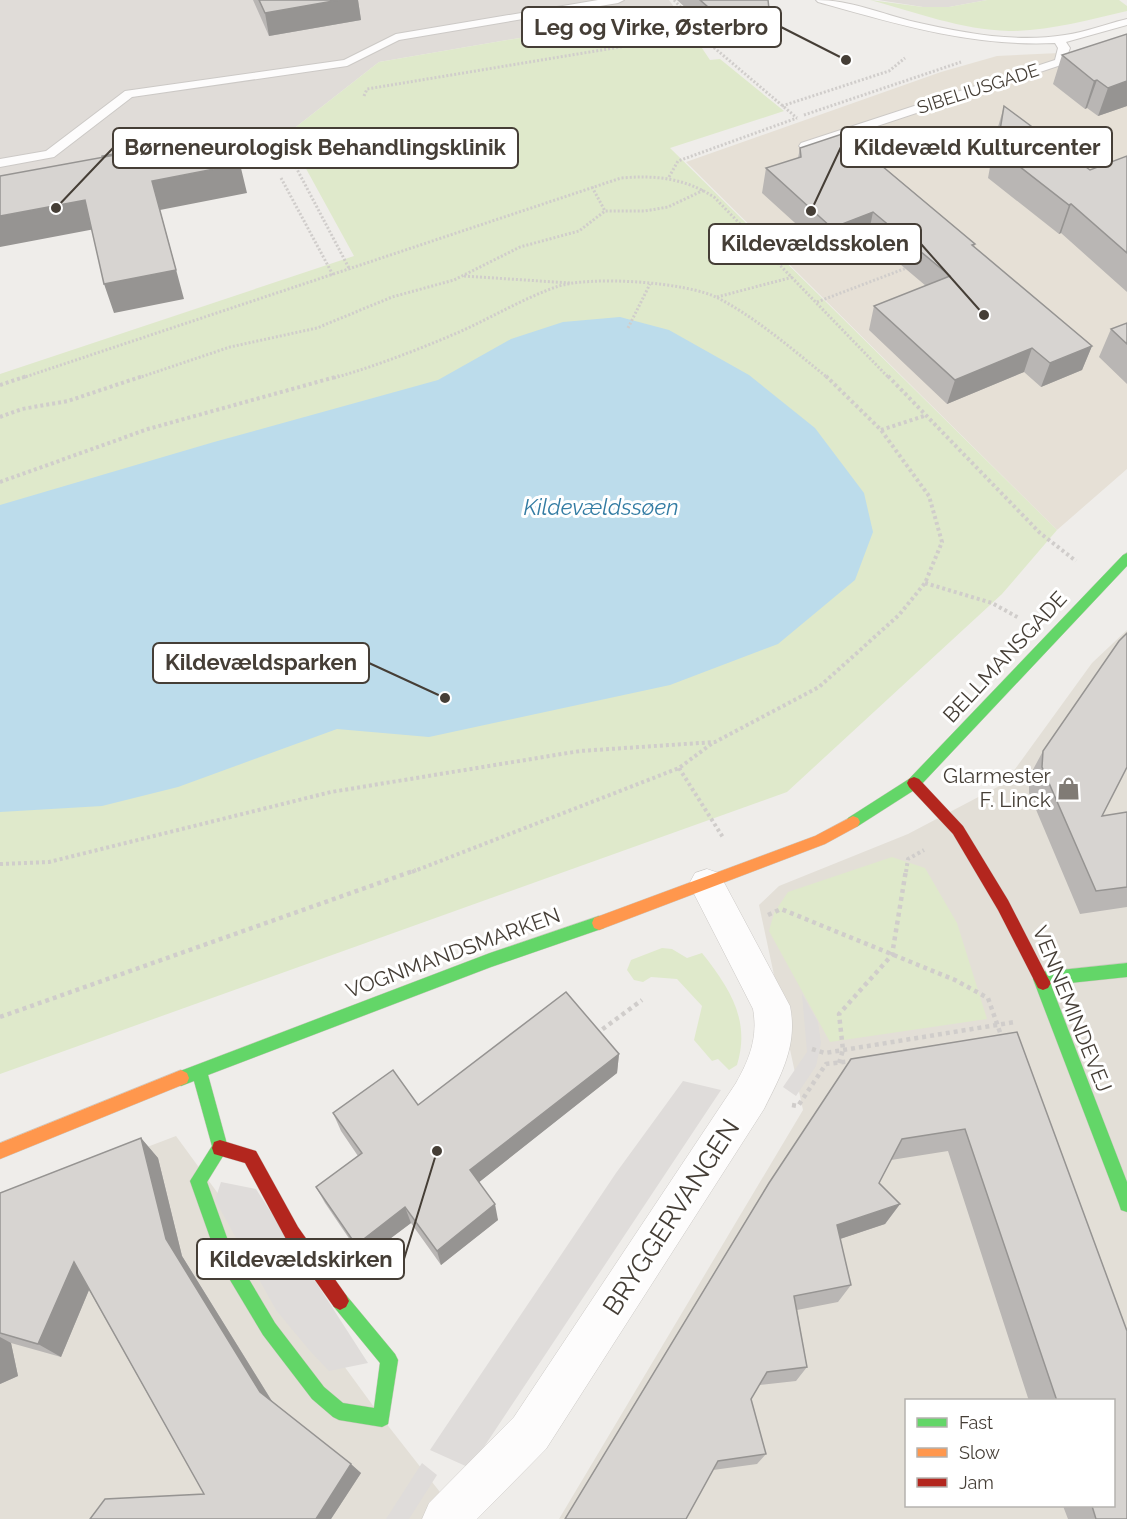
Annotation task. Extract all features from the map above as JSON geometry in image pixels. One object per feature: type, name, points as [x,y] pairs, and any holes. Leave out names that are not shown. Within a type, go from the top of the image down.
[{"type":"street","name":"BELLMANSGADE","points":[[914,783],[1127,558]]},
{"type":"street","name":"VENNEMINDEVEJ","points":[[914,783],[958,830],[1003,905],[1041,979],[1127,1204]]},
{"type":"street","name":"VOGNMANDSMARKEN","points":[[0,1152],[200,1071],[489,960],[618,917],[820,840],[868,814],[914,783]]},
{"type":"street","name":"BRYGGERVANGEN","points":[[445,1519],[530,1433],[750,1096],[773,1052],[775,1021],[771,1006],[707,884]]},
{"type":"street","points":[[1041,979],[1127,970]]},
{"type":"street","points":[[200,1071],[220,1148],[198,1181],[224,1254],[269,1329],[318,1393],[339,1411],[382,1418],[389,1360],[331,1290],[292,1233],[250,1157],[220,1148]]},
{"type":"lane","points":[[0,164],[51,154],[129,94],[347,63],[396,37],[565,4],[618,0]]},
{"type":"lane","name":"SIBELIUSGADE","points":[[822,0],[973,38],[1001,41],[1058,40],[1127,22]]},
{"type":"lane","name":"SIBELIUSGADE","points":[[805,146],[1060,62],[1064,48],[1058,40]]},
{"type":"path","points":[[674,0],[708,36],[704,39]]},
{"type":"path","points":[[364,96],[366,89],[698,34],[797,117]]},
{"type":"path","points":[[782,106],[889,71],[906,58]]},
{"type":"path","points":[[279,135],[350,270]]},
{"type":"path","points":[[0,385],[621,178],[648,175],[684,181],[696,184],[714,197],[1040,533],[1103,581]]},
{"type":"path","points":[[281,178],[333,275]]},
{"type":"path","points":[[592,187],[605,211]]},
{"type":"path","points":[[0,417],[22,409],[68,401],[230,347],[317,328],[392,297],[462,276],[520,248],[579,231],[605,211],[645,211],[668,207],[704,190]]},
{"type":"path","points":[[817,302],[916,264]]},
{"type":"path","points":[[462,276],[534,279],[577,284]]},
{"type":"path","points":[[716,297],[793,277]]},
{"type":"path","points":[[0,482],[148,429],[372,367],[457,333],[558,286],[595,281],[650,284],[675,287],[716,297],[776,336],[830,378],[881,430],[929,496],[942,542],[925,583],[899,615],[819,687],[715,742],[679,768],[454,857],[0,1017]]},
{"type":"path","points":[[628,328],[650,284]]},
{"type":"path","points":[[881,430],[924,416]]},
{"type":"path","points":[[925,583],[992,603],[1052,636]]},
{"type":"path","points":[[0,864],[49,862],[331,792],[580,751],[715,742]]},
{"type":"path","points":[[679,768],[742,870]]},
{"type":"path","points":[[839,1063],[843,1050],[839,1014],[892,955],[909,859],[958,830]]},
{"type":"path","points":[[731,929],[781,909],[955,981],[988,998],[1002,1038]]},
{"type":"path","points":[[588,1039],[642,1000]]},
{"type":"path","points":[[775,1038],[825,1053],[1054,1016]]},
{"type":"path","points":[[992,1040],[1059,1030]]},
{"type":"path","points":[[750,1096],[798,1106],[826,1064],[859,1060]]},
{"type":"shaded area","points":[[0,0],[669,0],[677,11],[379,62],[287,134],[0,184]]},
{"type":"shaded area","points":[[878,0],[987,0],[949,7],[923,7]]},
{"type":"shaded area","points":[[1127,41],[1127,469],[1057,530],[686,162],[941,72],[997,56],[1081,52]]},
{"type":"shaded area","points":[[1127,630],[1127,1519],[559,1519],[803,1110],[759,905],[779,886],[908,834],[1005,783],[1092,663]]},
{"type":"shaded area","points":[[802,994],[818,1022],[821,1043],[816,1066],[796,1096],[783,1087],[807,1052]]},
{"type":"shaded area","points":[[683,1081],[721,1090],[470,1468],[430,1450],[616,1173]]},
{"type":"shaded area","points":[[176,1136],[382,1418],[461,1519],[0,1519],[0,1203]]},
{"type":"shaded area","points":[[221,1182],[256,1189],[368,1363],[329,1371],[276,1310],[215,1200]]},
{"type":"shaded area","points":[[422,1463],[437,1475],[409,1519],[386,1519]]},
{"type":"green space","points":[[870,0],[923,7],[949,7],[987,0],[1119,0],[1127,6],[1127,11],[1054,27],[1009,31],[956,24]]},
{"type":"green space","points":[[677,11],[710,60],[720,59],[784,111],[670,148],[1057,530],[1002,594],[787,792],[0,1074],[0,374],[354,256],[287,134],[379,62]]},
{"type":"green space","points":[[892,857],[925,868],[957,923],[987,1019],[830,1042],[769,931],[774,913],[788,892]]},
{"type":"green space","points":[[662,948],[672,949],[687,958],[702,953],[729,992],[739,1019],[741,1049],[737,1065],[729,1070],[718,1059],[712,1061],[694,1040],[702,1006],[677,979],[651,977],[643,982],[634,980],[627,970],[631,960]]},
{"type":"water","name":"Kildevældssøen","points":[[620,317],[669,330],[749,375],[815,428],[864,493],[873,532],[855,580],[778,644],[670,685],[429,737],[337,729],[178,787],[102,806],[0,812],[0,505],[214,442],[438,380],[511,339],[563,322]]},
{"type":"building","points":[[259,0],[339,0],[265,13]]},
{"type":"building","points":[[700,0],[768,0],[769,9],[724,21]]},
{"type":"building","points":[[1127,34],[1127,81],[1108,88],[1097,80],[1094,81],[1062,55]]},
{"type":"building","points":[[1004,106],[1090,170],[1127,156],[1127,253],[1071,204],[1069,205],[997,149]]},
{"type":"building","points":[[230,134],[240,164],[152,181],[176,270],[104,284],[85,200],[0,216],[0,176]]},
{"type":"building","points":[[842,134],[878,160],[876,161],[975,244],[972,245],[1092,346],[1050,363],[1032,348],[955,380],[874,306],[950,276],[873,212],[832,228],[766,168],[801,157],[800,148]]},
{"type":"building","points":[[182,142],[102,157],[102,156]]},
{"type":"building","points":[[1127,323],[1127,344],[1111,329]]},
{"type":"building","points":[[1127,633],[1127,767],[1102,816],[1127,812],[1127,887],[1096,891],[1042,767],[1043,751],[1119,641]]},
{"type":"building","points":[[566,992],[619,1054],[470,1170],[495,1204],[437,1251],[405,1207],[356,1245],[316,1187],[362,1153],[333,1113],[393,1070],[418,1105]]},
{"type":"building","points":[[1017,1032],[1127,1331],[1127,1519],[1096,1519],[1092,1507],[1115,1507],[1115,1399],[1056,1399],[965,1129],[902,1139],[879,1183],[900,1204],[837,1225],[851,1285],[794,1296],[807,1367],[767,1372],[751,1399],[766,1454],[718,1461],[686,1519],[565,1519],[769,1183],[851,1059]]},
{"type":"building","points":[[141,1138],[166,1239],[260,1392],[351,1464],[316,1519],[90,1519],[105,1499],[204,1494],[74,1262],[38,1344],[0,1333],[0,1193]]},
{"type":"traffic: fast","points":[[853,822],[914,783],[1127,558]]},
{"type":"traffic: fast","points":[[181,1078],[490,960],[599,923]]},
{"type":"traffic: fast","points":[[1041,979],[1127,970]]},
{"type":"traffic: fast","points":[[1043,983],[1127,1204]]},
{"type":"traffic: fast","points":[[199,1071],[220,1148],[198,1181],[224,1254],[269,1329],[318,1393],[339,1411],[382,1418],[389,1360],[340,1301]]},
{"type":"traffic: slow","points":[[599,923],[820,840],[853,822]]},
{"type":"traffic: slow","points":[[0,1151],[181,1078]]},
{"type":"traffic: jam","points":[[914,783],[958,830],[1003,905],[1043,983]]},
{"type":"traffic: jam","points":[[220,1148],[250,1157],[292,1233],[340,1301]]},
{"type":"place","name":"Leg og Virke, Østerbro","points":[[846,60]]},
{"type":"place","name":"Børneneurologisk Behandlingsklinik","points":[[56,208]]},
{"type":"place","name":"Kildevæld Kulturcenter","points":[[811,211]]},
{"type":"place","name":"Kildevældsskolen","points":[[984,315]]},
{"type":"place","name":"Kildevældsparken","points":[[445,698]]},
{"type":"place","name":"Glarmester F. Linck","points":[[1069,788]]},
{"type":"place","name":"Kildevældskirken","points":[[437,1151]]}]
